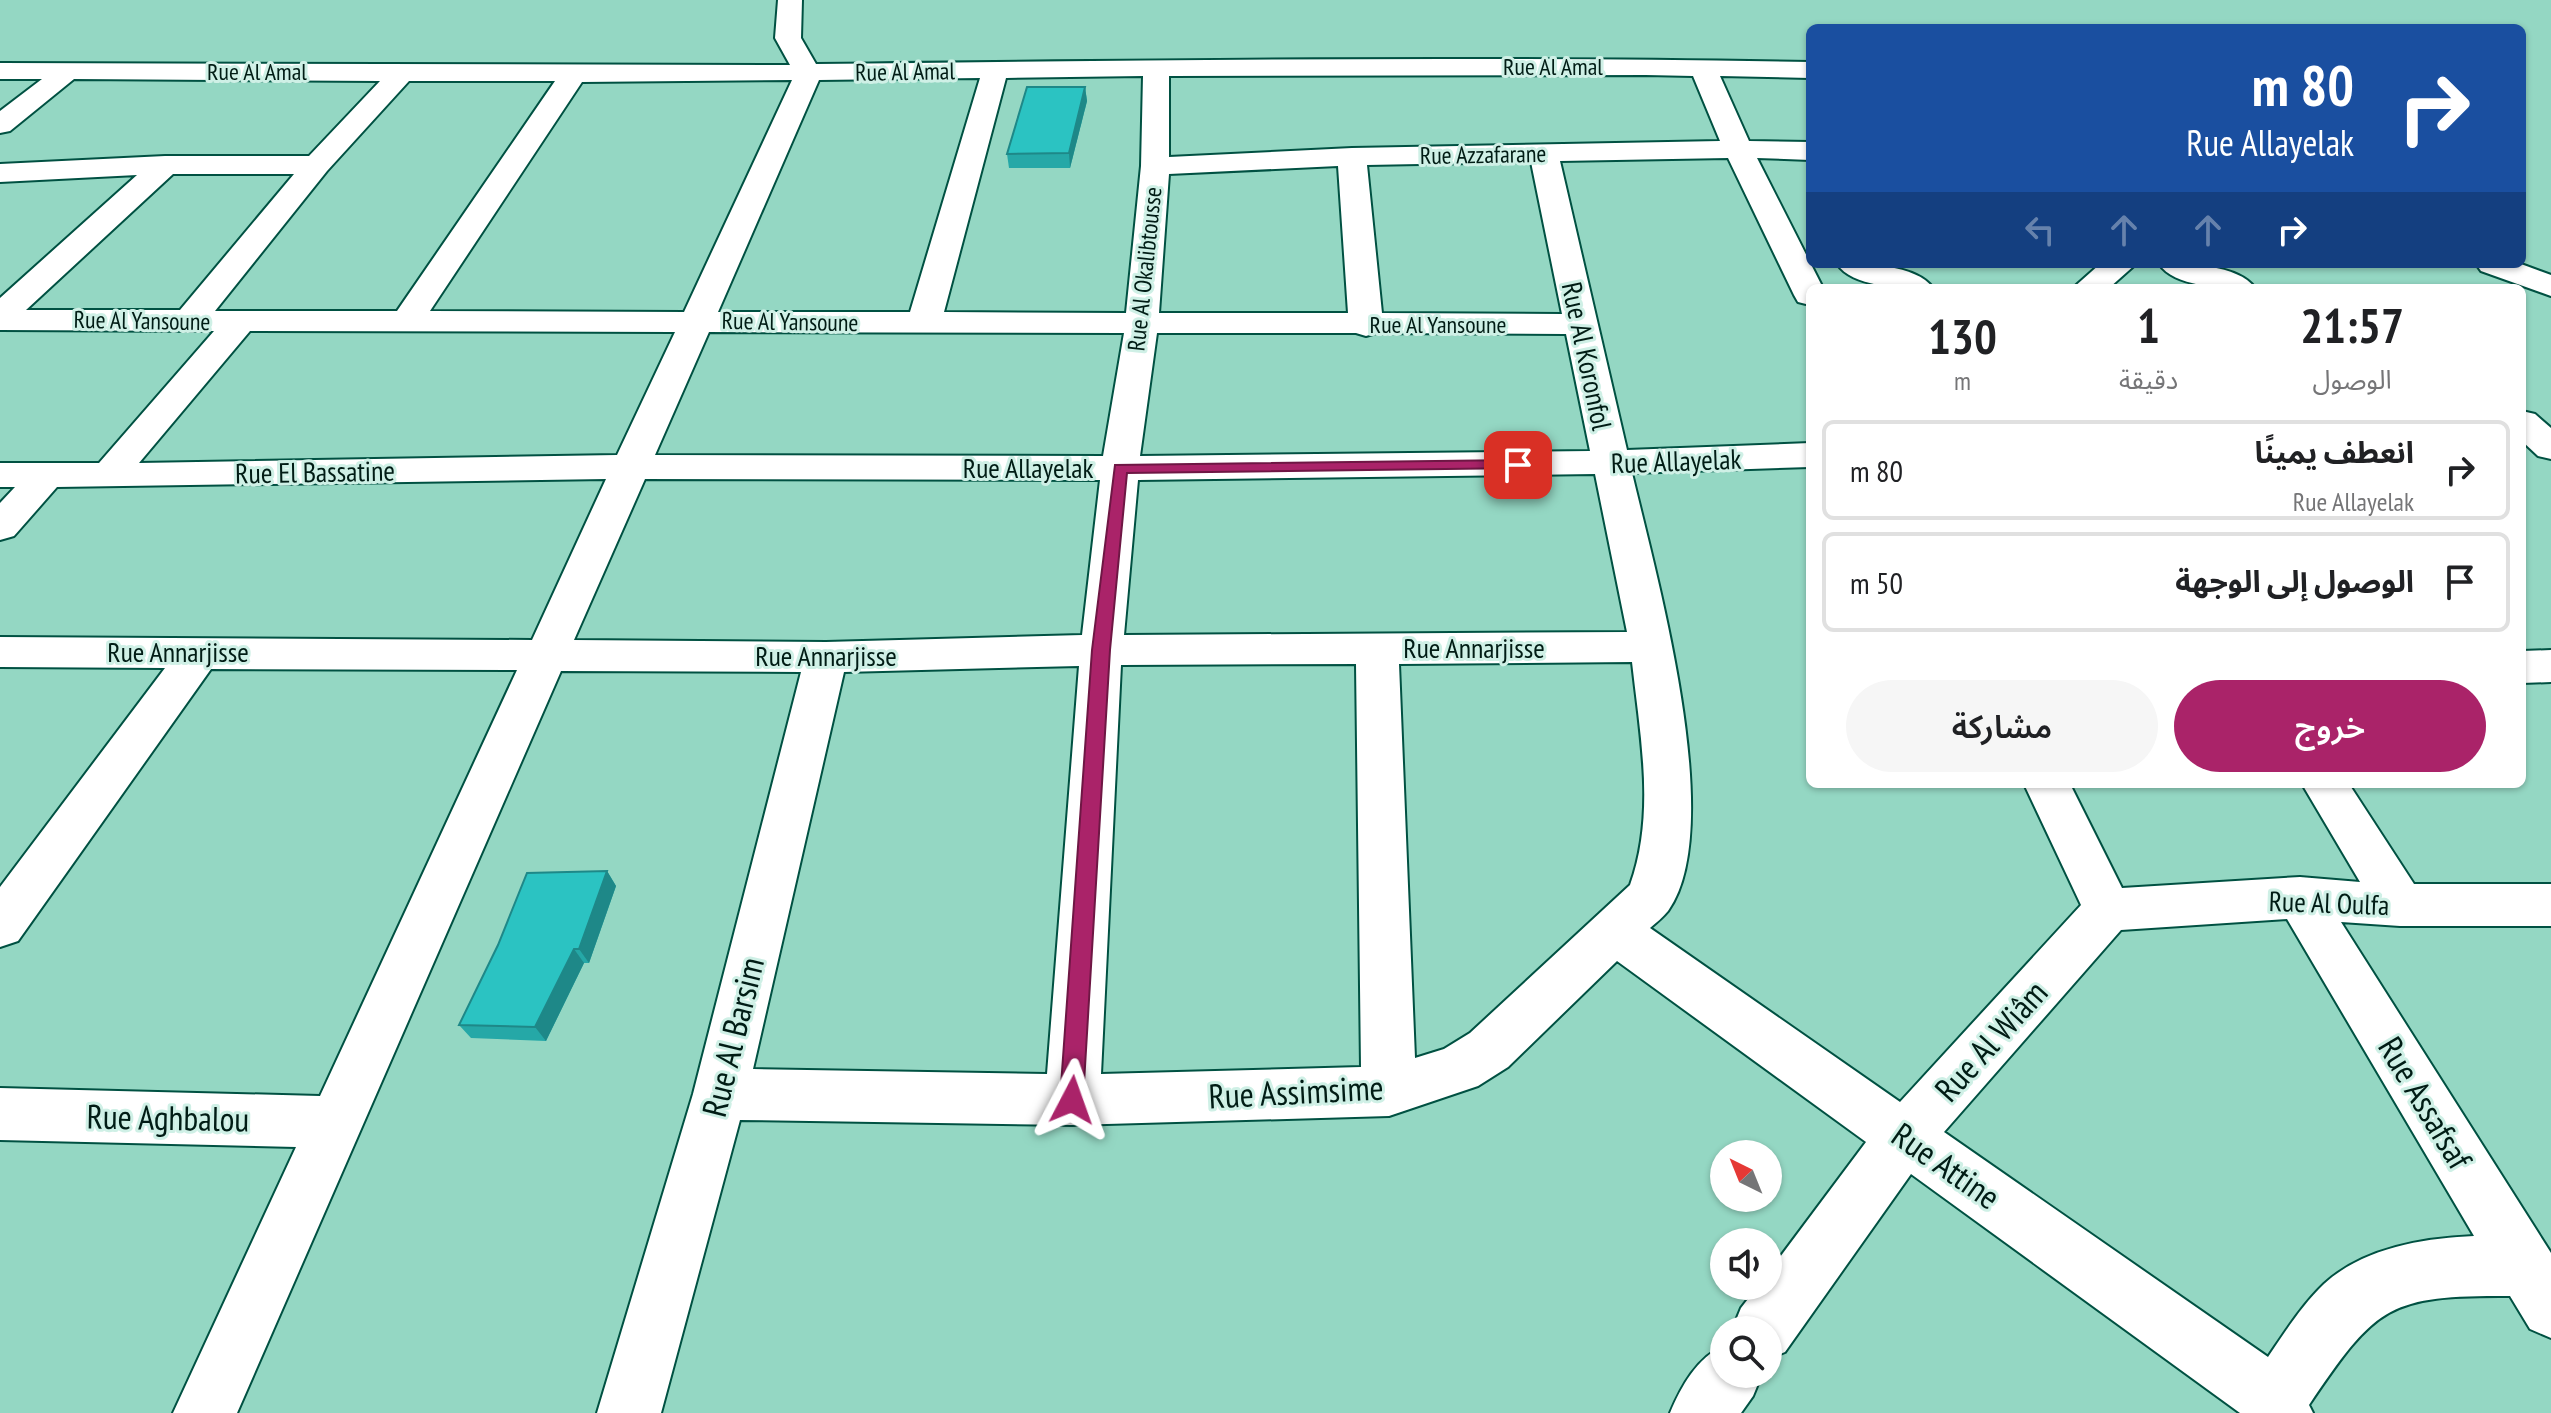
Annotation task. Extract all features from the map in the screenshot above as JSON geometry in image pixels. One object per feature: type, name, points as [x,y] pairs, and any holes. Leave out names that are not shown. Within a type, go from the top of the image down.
[{"type":"street","points":[[205,1413],[808,74],[788,38],[790,0]]},
{"type":"street","name":"Rue Al Amal","points":[[0,71],[808,74],[1156,68],[1806,70]]},
{"type":"street","name":"Rue Al Okalibtousse","points":[[1072,1100],[1101,650],[1120,468],[1142,324],[1155,166],[1156,68]]},
{"type":"street","points":[[1703,68],[1738,149],[1796,243],[1807,284]]},
{"type":"street","points":[[0,125],[71,69]]},
{"type":"street","points":[[924,323],[995,71]]},
{"type":"street","points":[[190,320],[317,165],[403,72]]},
{"type":"street","points":[[406,322],[575,72]]},
{"type":"street","name":"Rue Azzafarane","points":[[1155,166],[1352,157],[1738,149],[1806,151]]},
{"type":"street","name":"Rue Al Koronfol","points":[[1544,154],[1651,647],[1662,747]]},
{"type":"street","points":[[1352,157],[1366,326]]},
{"type":"street","points":[[0,173],[165,165],[317,165]]},
{"type":"street","points":[[0,318],[165,165]]},
{"type":"street","points":[[1864,268],[1906,284]]},
{"type":"street","points":[[2094,284],[2115,268]]},
{"type":"street","points":[[2186,268],[2228,284]]},
{"type":"street","points":[[2503,268],[2551,286]]},
{"type":"street","name":"Rue Al Yansoune","points":[[0,318],[239,323],[1581,324]]},
{"type":"street","points":[[108,476],[239,323]]},
{"type":"street","points":[[2526,426],[2551,448]]},
{"type":"street","name":"Rue Allayelak","points":[[631,467],[1120,468],[1610,464],[1806,455]]},
{"type":"street","name":"Rue El Bassatine","points":[[0,475],[631,467]]},
{"type":"street","points":[[2526,470],[2551,469]]},
{"type":"street","points":[[0,527],[46,476]]},
{"type":"street","name":"Rue Annarjisse","points":[[0,652],[826,657],[1101,650],[1651,647]]},
{"type":"street","points":[[1377,648],[1389,1091]]},
{"type":"street","points":[[0,926],[200,652]]},
{"type":"street","name":"Rue Al Barsim","points":[[629,1413],[720,1094],[826,657]]},
{"type":"street","points":[[2526,667],[2551,666]]},
{"type":"street","name":"Rue Assimsime","points":[[720,1094],[1072,1100],[1389,1091],[1459,1069],[1489,1050],[1650,897],[1662,863],[1668,816],[1668,778],[1662,747]]},
{"type":"street","points":[[2049,788],[2108,910]]},
{"type":"street","points":[[2327,788],[2400,905]]},
{"type":"street","name":"Rue Al Oulfa","points":[[2108,910],[2300,898],[2400,905],[2551,905]]},
{"type":"street","name":"Rue Assafsaf","points":[[2300,898],[2537,1287]]},
{"type":"street","name":"Rue Al Wiâm","points":[[1773,1316],[1904,1137],[2108,910]]},
{"type":"street","name":"Rue Attine","points":[[1616,932],[2278,1406],[2354,1297],[2389,1279],[2455,1266],[2537,1287]]},
{"type":"street","name":"Rue Aghbalou","points":[[0,1114],[337,1122]]},
{"type":"street","points":[[1702,1413],[1721,1388]]},
{"type":"building","points":[[1027,87],[1085,87],[1069,153],[1007,154]]},
{"type":"building","points":[[607,871],[579,949],[574,949],[535,1027],[459,1025],[498,945],[527,873]]},
{"type":"route","points":[[1072,1100],[1101,650],[1120,468],[1518,465]]}]
